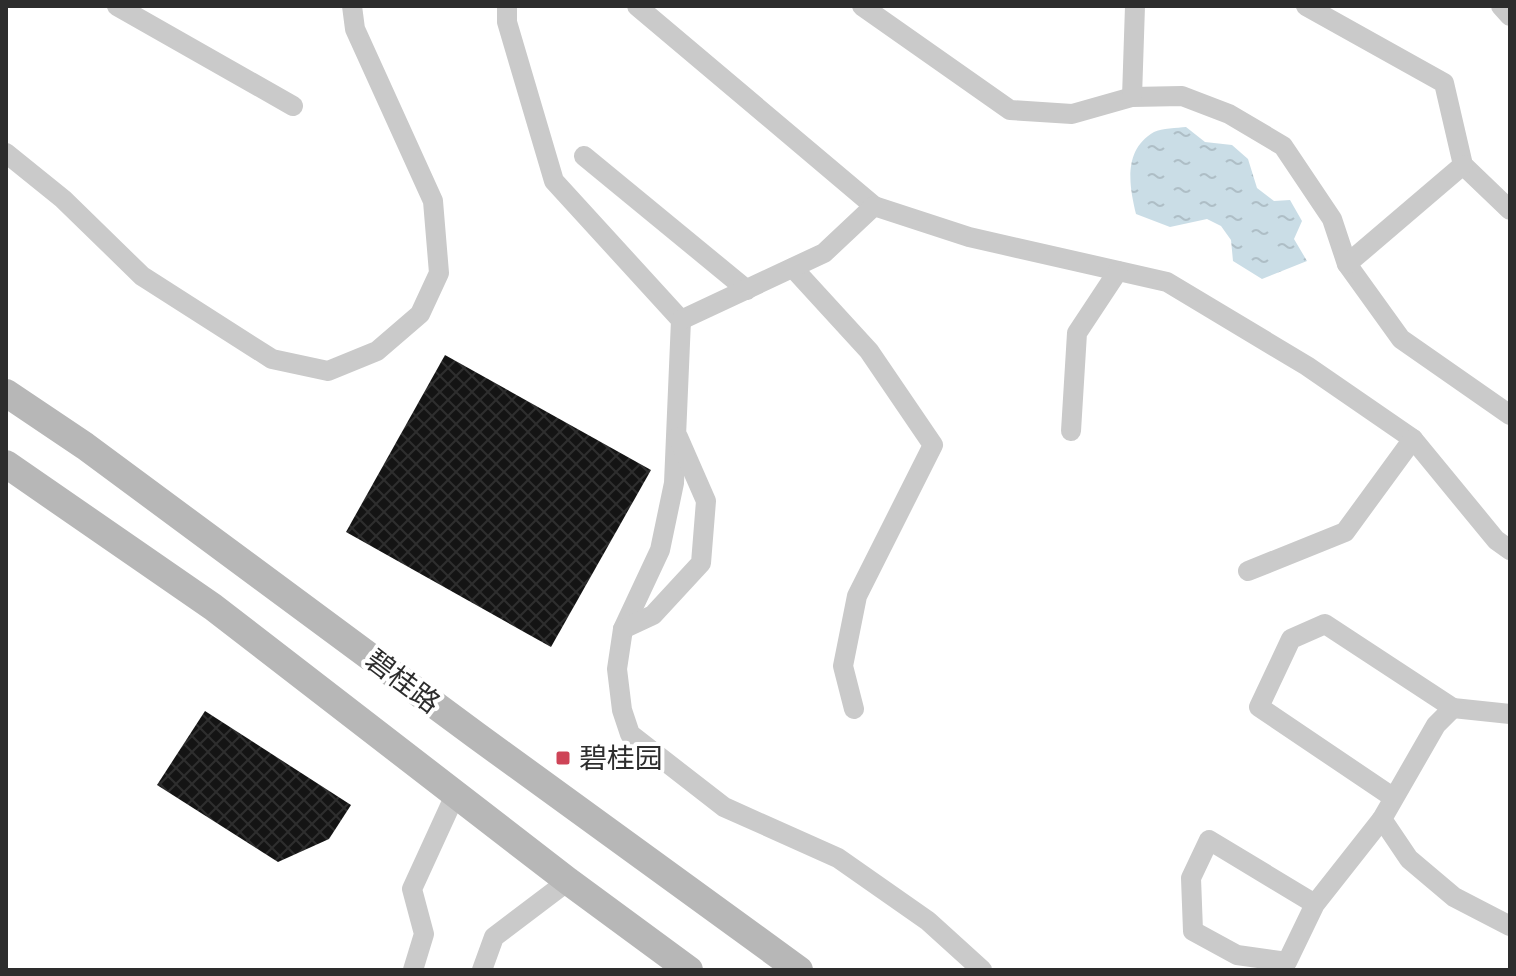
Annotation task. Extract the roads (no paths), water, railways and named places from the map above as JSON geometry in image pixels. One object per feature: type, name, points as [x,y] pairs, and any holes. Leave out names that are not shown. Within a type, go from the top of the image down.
[{"type":"street","points":[[117,6],[293,106]]},
{"type":"street","points":[[6,153],[63,199],[142,276],[272,359],[328,371],[377,351],[420,314],[439,273],[433,201],[355,29],[352,6]]},
{"type":"street","points":[[507,6],[507,22],[554,181],[681,320],[674,483],[660,550],[623,629],[617,669],[622,710],[630,734],[724,807],[838,858],[928,921],[982,970]]},
{"type":"street","points":[[637,6],[874,206],[969,237],[1167,282],[1307,366],[1413,439],[1496,540],[1510,550]]},
{"type":"street","points":[[862,6],[1010,110],[1072,114],[1132,97],[1182,96],[1229,114],[1283,146],[1332,219],[1347,264],[1401,339],[1510,415]]},
{"type":"street","points":[[1132,97],[1135,6]]},
{"type":"street","points":[[1306,6],[1444,83],[1463,165],[1510,210]]},
{"type":"street","points":[[1501,6],[1510,16]]},
{"type":"street","points":[[584,156],[747,290]]},
{"type":"street","points":[[1347,264],[1463,165]]},
{"type":"street","points":[[681,320],[824,253],[874,206]]},
{"type":"street","points":[[793,268],[869,351],[933,445],[857,596],[843,666],[854,709]]},
{"type":"street","points":[[1071,431],[1077,333],[1118,271]]},
{"type":"street","name":"碧桂路","points":[[6,393],[85,446],[799,970]]},
{"type":"street","points":[[623,629],[653,615],[701,563],[706,501],[677,433]]},
{"type":"street","points":[[1248,571],[1345,532],[1413,439]]},
{"type":"street","name":"碧桂路","points":[[6,464],[213,607],[568,881],[689,970]]},
{"type":"street","points":[[1394,798],[1259,707],[1291,639],[1325,624],[1453,708],[1510,714]]},
{"type":"street","points":[[1315,904],[1209,840],[1191,878],[1193,931],[1237,955],[1287,962],[1315,904],[1382,819],[1436,725],[1453,708]]},
{"type":"street","points":[[413,970],[424,934],[412,889],[456,793]]},
{"type":"street","points":[[1382,819],[1409,859],[1454,897],[1510,926]]},
{"type":"street","points":[[482,970],[494,937],[568,881]]},
{"type":"water","points":[[1186,127],[1205,142],[1232,145],[1248,159],[1257,188],[1274,201],[1290,200],[1302,221],[1294,239],[1307,261],[1262,279],[1233,261],[1231,240],[1221,226],[1207,219],[1170,227],[1136,214],[1130,180],[1137,148],[1154,132]]},
{"type":"place","name":"碧桂园","points":[[563,758]]}]
